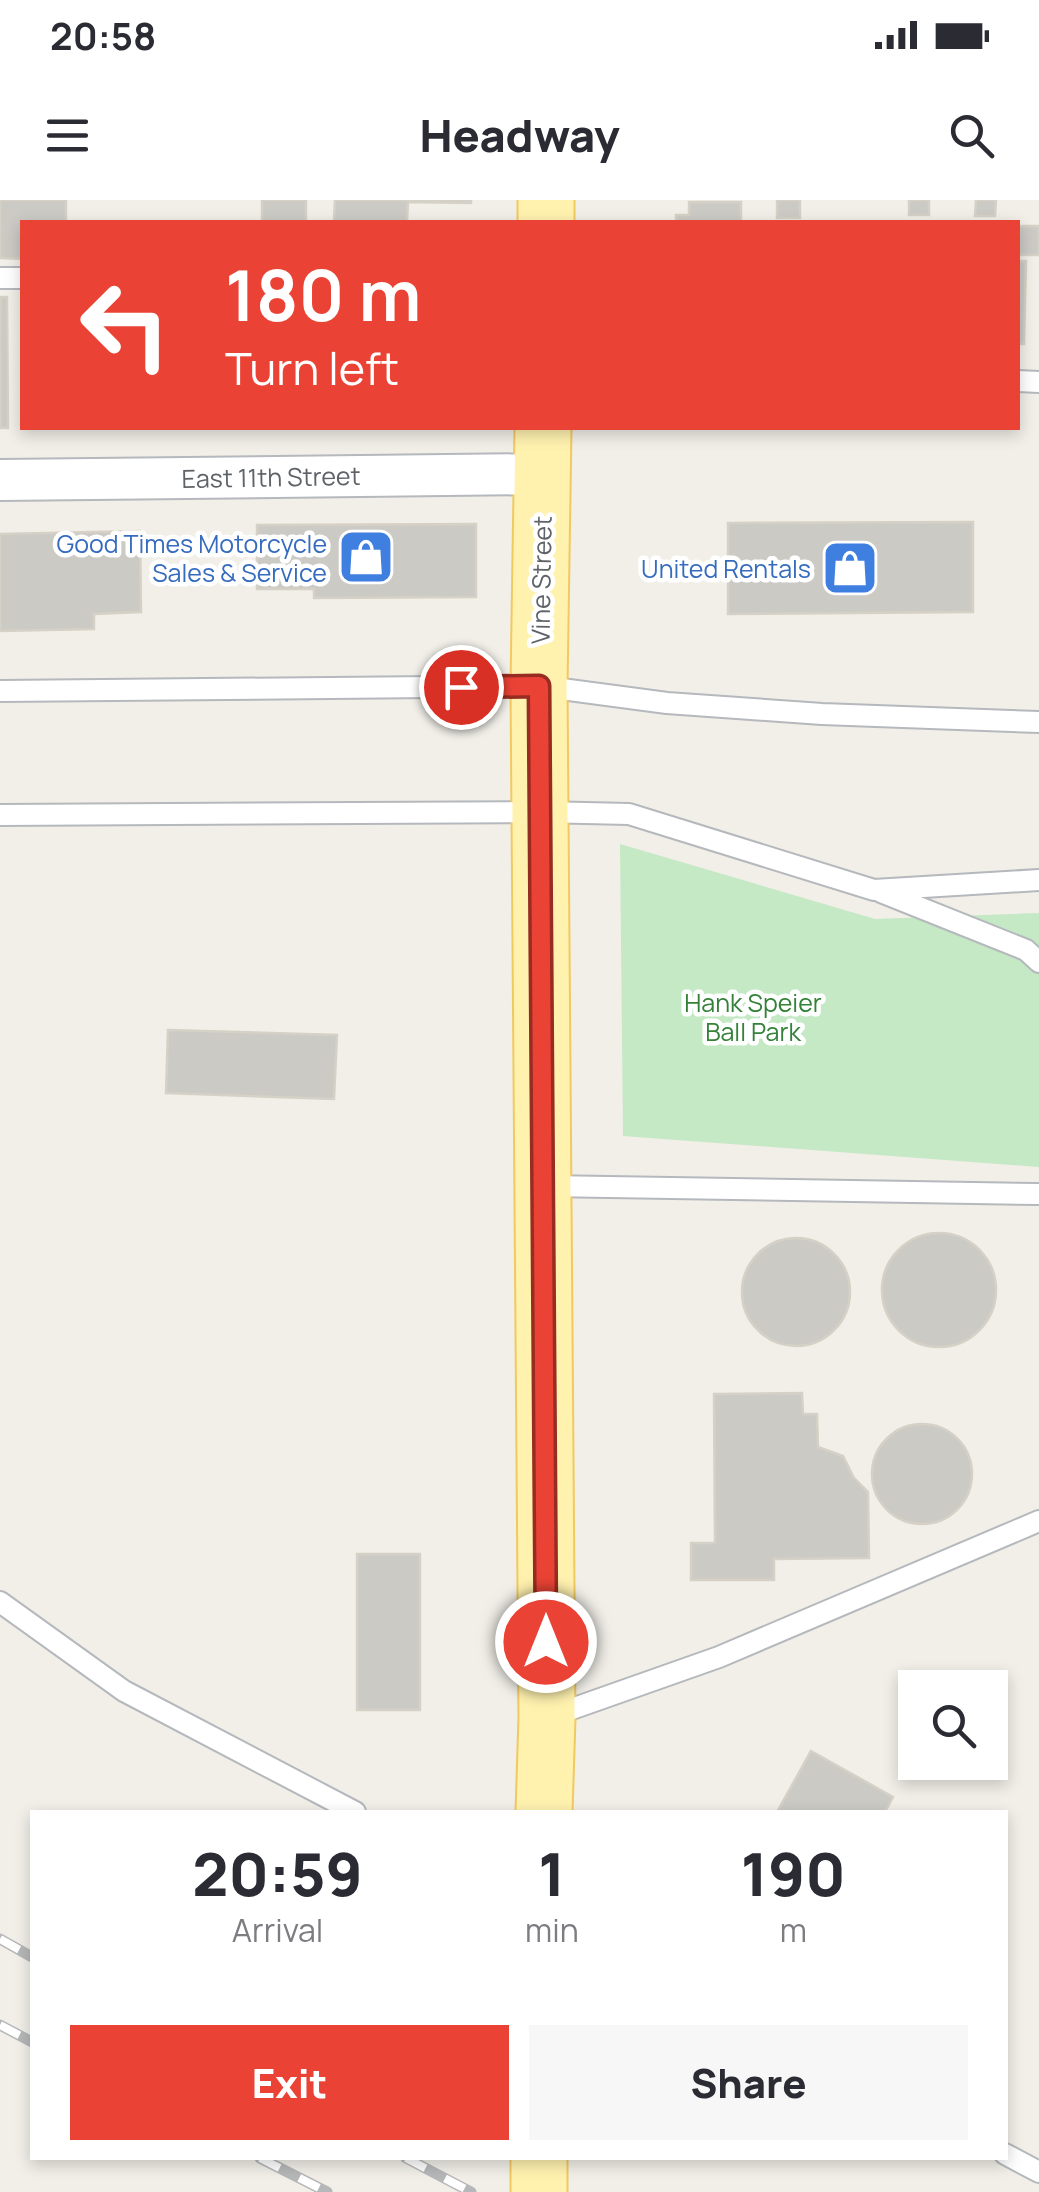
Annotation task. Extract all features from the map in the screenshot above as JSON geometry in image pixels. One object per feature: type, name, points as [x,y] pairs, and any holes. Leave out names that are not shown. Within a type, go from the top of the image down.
[{"type":"main road","name":"Vine Street","points":[[543,451],[539,686],[547,1718],[544,1810]]},
{"type":"main road","points":[[538,2192],[539,2160]]},
{"type":"street","name":"East 11th Street","points":[[0,480],[543,451]]},
{"type":"lane","points":[[0,691],[539,686],[725,708],[1039,722]]},
{"type":"lane","points":[[0,815],[629,814],[874,890],[1026,950],[1039,962]]},
{"type":"lane","points":[[874,890],[1039,880]]},
{"type":"lane","points":[[544,1186],[1039,1194]]},
{"type":"lane","points":[[547,1718],[719,1657],[1039,1522]]},
{"type":"lane","points":[[0,1602],[124,1691],[352,1810]]},
{"type":"lane","points":[[1008,2156],[1039,2172]]},
{"type":"green space","name":"Hank Speier Ball Park","points":[[620,844],[875,919],[1039,913],[1039,1167],[623,1136]]},
{"type":"building","points":[[0,200],[66,200],[66,220],[20,220],[20,259],[0,258]]},
{"type":"building","points":[[262,200],[306,200],[306,220],[262,220]]},
{"type":"building","points":[[335,200],[471,200],[408,202],[407,220],[334,220]]},
{"type":"building","points":[[777,200],[800,200],[800,218],[777,218]]},
{"type":"building","points":[[909,200],[929,200],[929,215],[909,215]]},
{"type":"building","points":[[976,200],[996,200],[995,216],[975,216]]},
{"type":"building","points":[[689,202],[741,202],[741,220],[676,220],[676,215],[689,215]]},
{"type":"building","points":[[1020,226],[1039,226],[1039,255],[1020,255]]},
{"type":"building","points":[[1020,261],[1026,261],[1024,344],[1020,344]]},
{"type":"building","points":[[0,297],[7,297],[8,428],[0,428]]},
{"type":"building","name":"United Rentals","points":[[973,522],[973,612],[728,614],[728,523]]},
{"type":"building","name":"Good Times Motorcycle Sales & Service","points":[[476,524],[476,597],[314,598],[314,589],[257,589],[257,525]]},
{"type":"building","points":[[140,531],[141,612],[94,614],[94,629],[0,631],[0,534]]},
{"type":"building","points":[[168,1030],[337,1035],[334,1099],[166,1093]]},
{"type":"building","points":[[939,1233],[961,1238],[979,1250],[991,1268],[996,1290],[991,1312],[979,1330],[961,1342],[939,1347],[917,1342],[899,1330],[887,1312],[882,1290],[887,1268],[899,1250],[917,1238]]},
{"type":"building","points":[[796,1238],[817,1242],[834,1254],[846,1271],[850,1292],[846,1313],[834,1330],[817,1342],[796,1346],[775,1342],[758,1330],[746,1313],[742,1292],[746,1271],[758,1254],[775,1242]]},
{"type":"building","points":[[802,1393],[803,1414],[817,1414],[818,1447],[843,1456],[854,1478],[868,1492],[869,1558],[774,1559],[774,1580],[691,1580],[691,1543],[715,1543],[714,1394]]},
{"type":"building","points":[[922,1424],[950,1432],[964,1446],[972,1474],[964,1502],[950,1516],[922,1524],[894,1516],[880,1502],[872,1474],[880,1446],[894,1432]]},
{"type":"building","points":[[357,1554],[420,1554],[420,1710],[357,1710]]},
{"type":"building","points":[[811,1751],[893,1797],[886,1810],[778,1810]]},
{"type":"railway","points":[[0,1939],[30,1956]]},
{"type":"railway","points":[[0,2025],[30,2041]]},
{"type":"railway","points":[[264,2160],[327,2192]]},
{"type":"railway","points":[[410,2160],[471,2192]]},
{"type":"place","name":"Good Times Motorcycle Sales & Service","points":[[366,557]]},
{"type":"place","name":"United Rentals","points":[[850,568]]},
{"type":"route","points":[[461,687],[539,686],[546,1642]]}]
